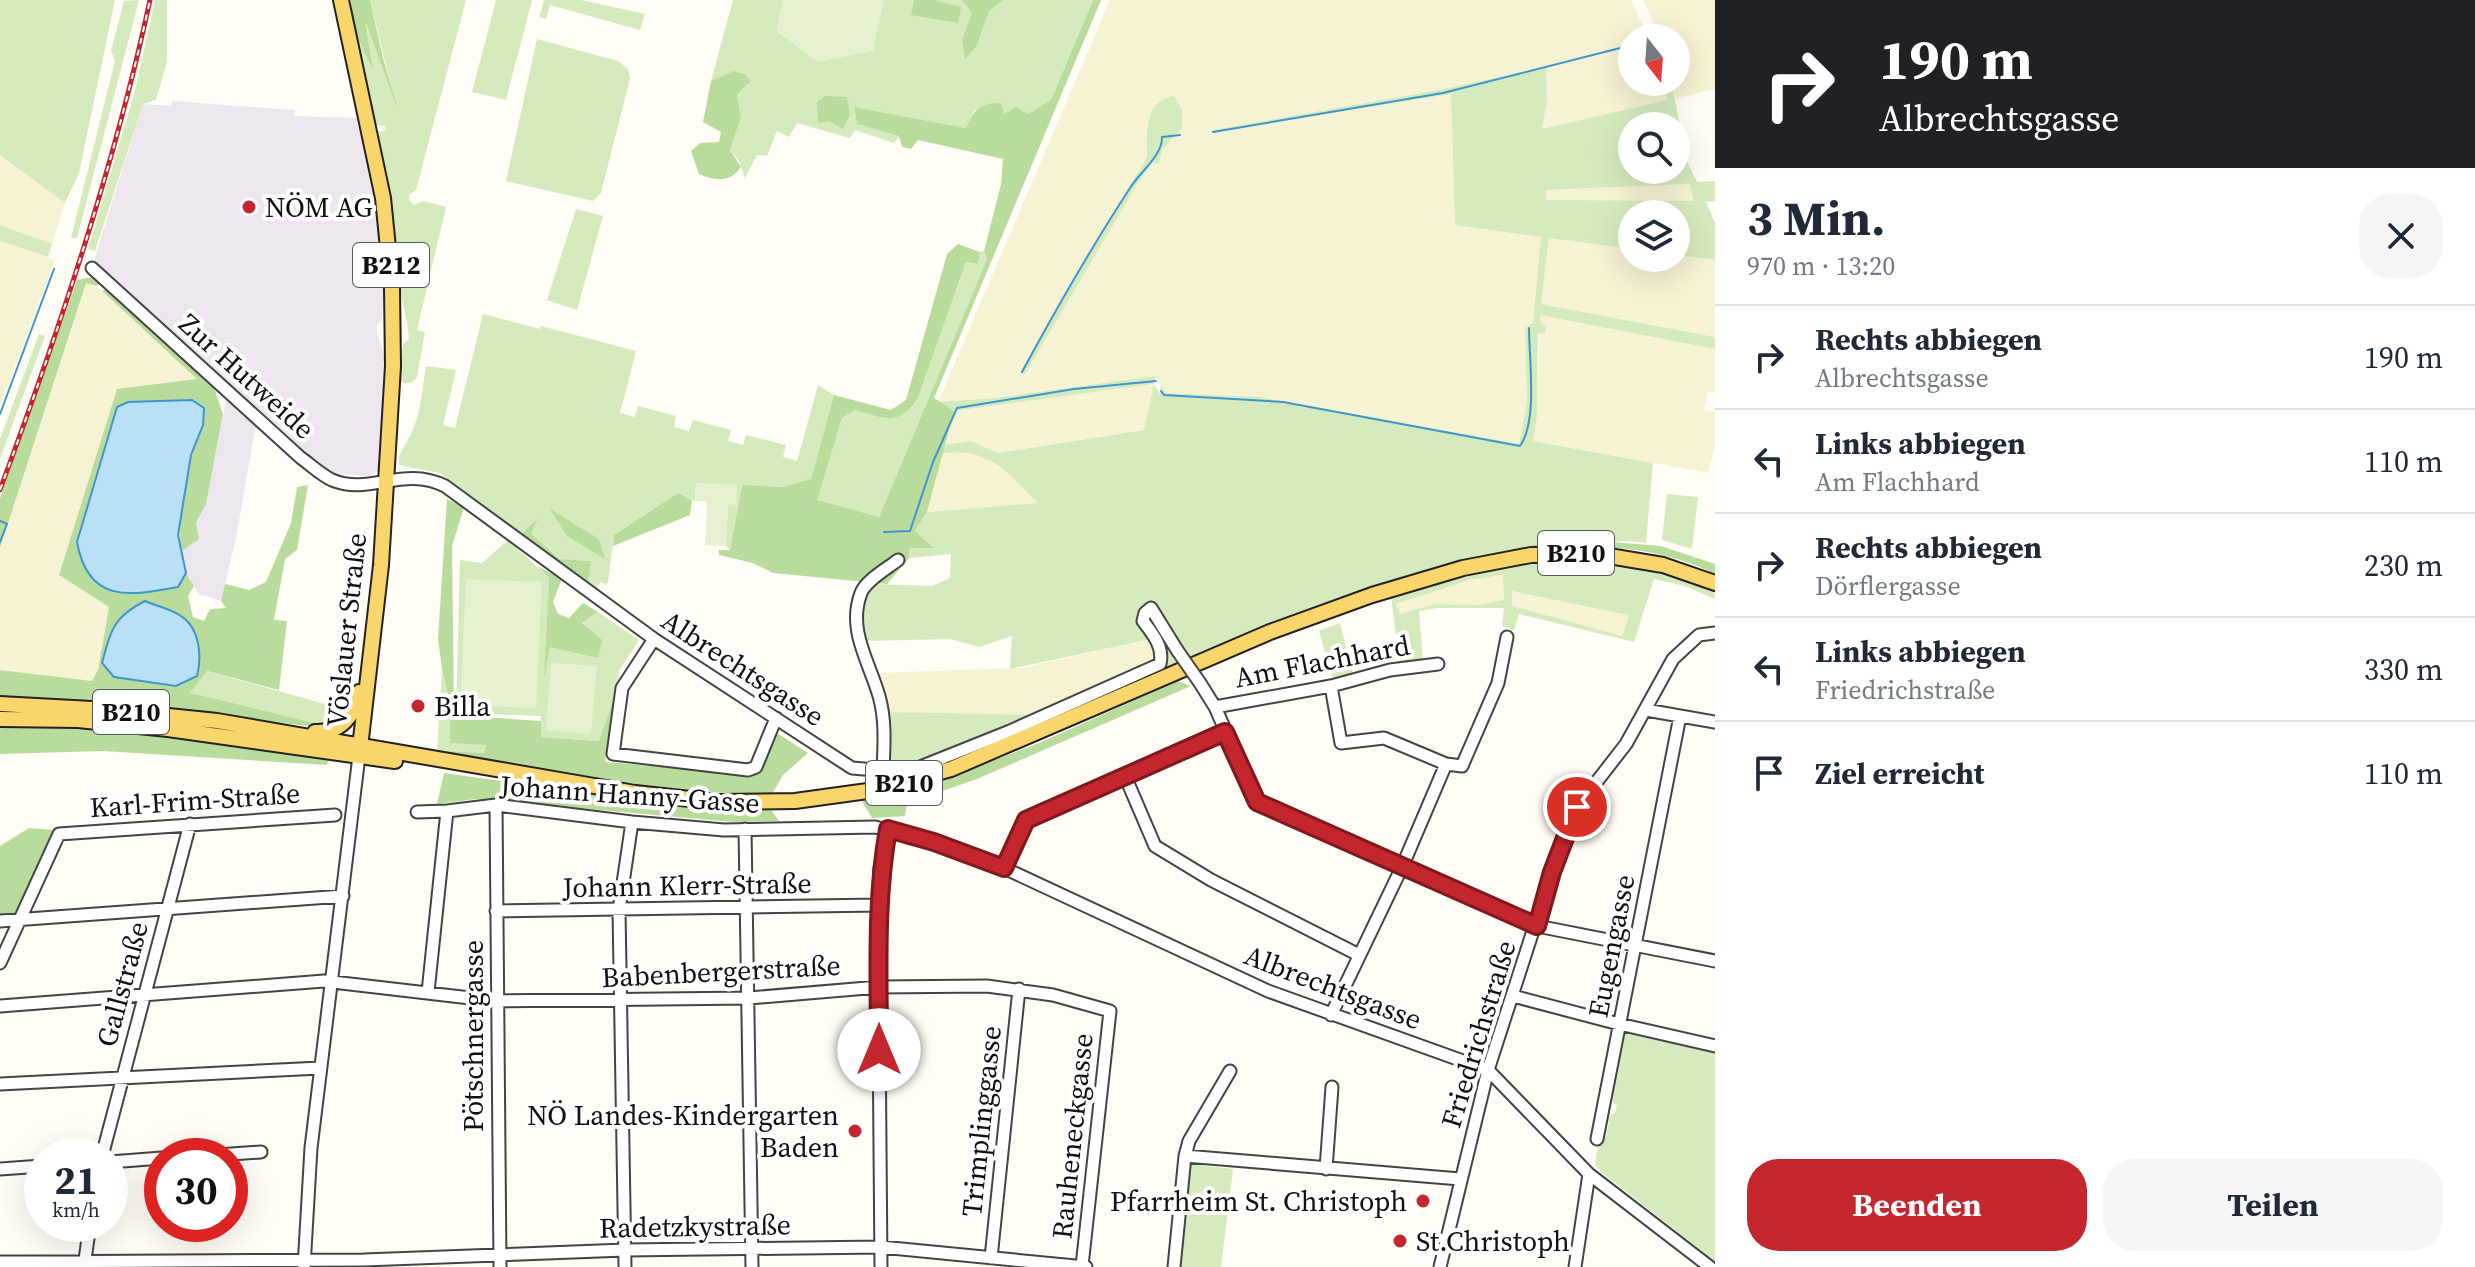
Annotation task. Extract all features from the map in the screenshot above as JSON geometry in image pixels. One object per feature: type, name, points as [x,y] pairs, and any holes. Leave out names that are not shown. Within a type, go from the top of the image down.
[{"type":"main road","name":"Vöslauer Straße","points":[[341,0],[383,198],[389,244],[393,366],[381,565],[360,750]]},
{"type":"main road","name":"B210","points":[[0,719],[78,720],[360,750],[635,793],[718,802],[795,801],[846,796],[951,769],[1270,632],[1372,595],[1463,568],[1531,555],[1597,554],[1663,565],[1715,583]]},
{"type":"main road","name":"B210","points":[[0,704],[110,710],[318,733],[340,726],[354,710],[361,681],[370,666]]},
{"type":"main road","name":"B210","points":[[261,728],[360,750]]},
{"type":"street","name":"Zur Hutweide","points":[[92,268],[301,458],[330,479],[342,483],[370,484],[386,480]]},
{"type":"street","name":"Albrechtsgasse","points":[[386,480],[413,477],[433,480],[445,486],[654,639],[852,768],[899,772],[915,769],[1160,664],[1162,655],[1156,639],[1143,621],[1145,613],[1151,608],[1215,707]]},
{"type":"street","points":[[883,771],[884,729],[879,697],[860,646],[857,611],[862,589],[898,560]]},
{"type":"street","name":"Friedrichstraße","points":[[1440,1267],[1488,1070],[1552,872],[1577,807],[1626,744],[1673,659],[1699,635],[1715,633]]},
{"type":"street","points":[[1331,686],[1341,743],[1384,738],[1446,764],[1462,766],[1498,683],[1507,637]]},
{"type":"street","points":[[654,639],[622,688],[613,754],[748,770],[756,767],[776,718]]},
{"type":"street","name":"Am Flachhard","points":[[1215,707],[1331,686],[1390,670],[1438,664]]},
{"type":"street","points":[[1215,707],[1257,802],[1537,926],[1715,961]]},
{"type":"street","points":[[1646,710],[1715,722]]},
{"type":"street","name":"Eugengasse","points":[[1597,1139],[1680,716]]},
{"type":"street","name":"Am Flachhard","points":[[1004,868],[1026,820],[1225,732]]},
{"type":"street","name":"Vöslauer Straße","points":[[304,1263],[311,1148],[360,750]]},
{"type":"street","points":[[1331,1015],[1402,867],[1446,764]]},
{"type":"street","points":[[1125,776],[1155,846],[1211,880],[1359,955]]},
{"type":"street","name":"Johann Hanny-Gasse","points":[[417,812],[496,805],[724,830],[888,829]]},
{"type":"street","name":"Pötschnergasse","points":[[496,805],[500,1261]]},
{"type":"street","points":[[428,992],[447,811]]},
{"type":"street","name":"Karl-Frim-Straße","points":[[18,920],[59,834],[335,815]]},
{"type":"street","points":[[625,1267],[619,910],[632,822]]},
{"type":"street","name":"Gallstraße","points":[[107,1138],[190,824]]},
{"type":"street","points":[[745,829],[752,1267]]},
{"type":"street","name":"Albrechtsgasse","points":[[888,829],[1004,868],[1268,991],[1488,1070],[1589,1174],[1710,1267]]},
{"type":"street","points":[[881,1267],[878,905],[880,868],[888,829]]},
{"type":"street","points":[[0,921],[343,896]]},
{"type":"street","name":"Johann Klerr-Straße","points":[[496,911],[878,905]]},
{"type":"street","points":[[0,963],[18,920]]},
{"type":"street","name":"Babenbergerstraße","points":[[0,1006],[333,981],[496,1001],[749,998],[879,987],[987,986],[1053,995],[1110,1011]]},
{"type":"street","name":"Trimplinggasse","points":[[991,1258],[1019,989]]},
{"type":"street","points":[[1513,996],[1715,1046]]},
{"type":"street","name":"Rauheneckgasse","points":[[1084,1267],[1110,1011]]},
{"type":"street","points":[[0,1084],[320,1068]]},
{"type":"street","points":[[1174,1267],[1189,1141],[1230,1071]]},
{"type":"street","points":[[1326,1169],[1332,1087]]},
{"type":"street","points":[[248,1153],[261,1152]]},
{"type":"street","points":[[1185,1156],[1460,1179]]},
{"type":"street","points":[[0,1169],[24,1167]]},
{"type":"street","points":[[1575,1267],[1589,1174]]},
{"type":"street","points":[[84,1264],[87,1242]]},
{"type":"street","name":"Radetzkystraße","points":[[0,1262],[500,1261],[625,1250],[881,1247],[1084,1267]]},
{"type":"shaded area","points":[[1110,0],[1631,0],[1642,24],[1618,24],[1618,96],[1667,96],[1668,100],[1542,130],[1547,101],[1545,67],[1438,90],[1212,130],[1213,133],[1451,94],[1455,225],[1541,237],[1533,323],[1525,328],[1527,402],[1519,445],[1259,398],[1166,393],[1155,376],[994,398],[938,402]],"holes":[[[1165,98],[1182,128],[1162,150],[1159,163],[1153,161],[1142,176],[1021,373],[1147,157],[1146,126],[1153,109]]]},
{"type":"shaded area","points":[[1643,0],[1715,0],[1715,89],[1690,95],[1690,24],[1654,24]]},
{"type":"shaded area","points":[[172,101],[295,110],[294,116],[358,118],[374,194],[379,237],[384,289],[382,320],[377,324],[377,334],[385,358],[378,471],[370,476],[332,473],[258,412],[236,538],[221,601],[199,594],[186,573],[182,551],[199,539],[196,522],[206,503],[229,385],[93,263],[143,104],[172,106]]},
{"type":"shaded area","points":[[0,155],[65,203],[52,244],[0,225]]},
{"type":"shaded area","points":[[1690,184],[1695,201],[1546,201],[1546,190]]},
{"type":"shaded area","points":[[1549,238],[1618,247],[1618,272],[1690,272],[1690,257],[1715,260],[1715,337],[1541,304]]},
{"type":"shaded area","points":[[0,241],[55,260],[0,407]]},
{"type":"shaded area","points":[[86,282],[102,291],[198,379],[117,390],[59,575],[109,607],[98,670],[92,682],[0,670],[0,548]]},
{"type":"shaded area","points":[[1540,314],[1715,349],[1715,393],[1708,392],[1704,409],[1715,412],[1715,445],[1708,473],[1533,441],[1537,416]]},
{"type":"shaded area","points":[[1154,384],[1144,430],[998,453],[971,441],[944,445],[954,411]]},
{"type":"shaded area","points":[[959,450],[979,454],[1009,474],[1038,503],[927,512],[942,454]]},
{"type":"shaded area","points":[[1503,575],[1505,600],[1480,605],[1435,604],[1400,614],[1396,603],[1469,580]]},
{"type":"shaded area","points":[[1512,591],[1629,615],[1622,636],[1511,606]]},
{"type":"shaded area","points":[[1151,639],[1158,658],[1037,715],[888,712],[876,673],[1021,668]]},
{"type":"green space","points":[[0,0],[115,0],[79,173],[65,203],[0,155]]},
{"type":"green space","points":[[139,0],[77,238],[71,238],[115,61],[111,51],[124,1]]},
{"type":"green space","points":[[155,0],[167,0],[167,62],[156,100],[143,104],[95,251],[88,249],[135,91]]},
{"type":"green space","points":[[351,0],[370,0],[398,110],[365,21],[373,70],[353,28]]},
{"type":"green space","points":[[370,0],[466,0],[416,190],[409,195],[414,205],[423,201],[446,207],[417,330],[425,332],[417,377],[411,383],[403,383],[399,378],[403,344],[409,339],[377,132],[386,130],[385,126],[376,125],[353,28],[372,66],[362,14],[393,94]]},
{"type":"green space","points":[[496,0],[532,0],[506,100],[472,92]]},
{"type":"green space","points":[[544,0],[581,0],[645,14],[640,30],[550,5],[546,19],[539,17]]},
{"type":"green space","points":[[733,0],[1093,0],[1051,100],[1028,114],[975,110],[966,128],[854,107],[857,124],[900,136],[894,143],[855,130],[850,138],[797,123],[789,137],[777,131],[767,156],[757,155],[745,178],[739,161],[730,150],[741,118],[733,71],[711,81]]},
{"type":"green space","points":[[783,0],[884,0],[873,51],[818,62],[776,31]]},
{"type":"green space","points":[[914,0],[934,0],[961,7],[958,23],[911,15]]},
{"type":"green space","points":[[962,0],[1003,0],[989,11],[976,47],[965,59],[962,40],[972,13]]},
{"type":"green space","points":[[1093,0],[1101,0],[934,398],[954,411],[927,512],[915,531],[934,548],[910,548],[909,558],[887,584],[773,573],[753,563],[719,555],[719,550],[730,550],[742,485],[783,487],[811,479],[834,395],[891,410],[906,400],[947,254],[958,244],[980,252],[978,264],[966,262],[918,398],[904,414],[897,417],[883,418],[855,410],[842,418],[817,500],[879,517],[987,259],[984,251],[1001,184],[1003,159],[918,140],[911,149],[902,147],[899,136],[857,124],[854,107],[966,128],[982,106],[1001,103],[1004,114],[1016,107],[1028,114],[1051,100]]},
{"type":"green space","points":[[537,39],[618,61],[628,69],[630,78],[601,193],[593,201],[506,181]]},
{"type":"green space","points":[[1546,67],[1547,101],[1542,129],[1674,96],[1677,112],[1618,112],[1618,184],[1690,184],[1546,190],[1546,200],[1618,200],[1618,247],[1549,238],[1541,304],[1715,337],[1715,349],[1540,315],[1546,332],[1538,334],[1537,416],[1533,441],[1653,463],[1646,543],[1531,545],[1523,551],[1452,566],[960,760],[891,781],[888,712],[1037,715],[1158,659],[1151,639],[1010,669],[1012,636],[979,647],[950,639],[863,641],[861,607],[874,584],[932,586],[950,578],[951,554],[909,558],[910,548],[933,547],[915,531],[927,512],[1038,503],[996,464],[971,454],[942,454],[944,445],[971,441],[998,453],[1144,430],[1154,384],[1160,394],[1161,385],[1166,393],[1259,397],[1519,444],[1527,402],[1525,328],[1533,323],[1541,237],[1455,225],[1451,94],[1212,133],[1213,130],[1438,90]]},
{"type":"green space","points":[[733,71],[744,74],[751,81],[737,94],[741,118],[730,150],[741,167],[727,178],[711,178],[699,174],[691,151],[700,143],[719,142],[721,132],[703,122],[711,81]]},
{"type":"green space","points":[[825,96],[847,97],[850,115],[843,129],[829,121],[818,123],[817,102]]},
{"type":"green space","points":[[1174,96],[1182,110],[1182,128],[1162,150],[1159,164],[1153,162],[1142,176],[1025,374],[1020,373],[1147,157],[1147,128],[1152,111],[1164,99]]},
{"type":"green space","points":[[1690,167],[1697,182],[1715,181],[1715,201],[1706,202],[1715,223],[1715,260],[1690,257],[1690,201],[1694,201]]},
{"type":"green space","points":[[576,209],[603,216],[577,310],[547,300]]},
{"type":"green space","points":[[0,225],[52,244],[48,257],[0,241]]},
{"type":"green space","points":[[984,251],[987,259],[879,517],[816,501],[842,418],[855,410],[883,418],[897,417],[904,414],[918,398],[966,262],[978,264],[980,252]]},
{"type":"green space","points":[[93,277],[101,284],[86,283],[0,548],[0,498],[77,280]]},
{"type":"green space","points":[[107,289],[213,385],[223,414],[206,504],[196,522],[199,539],[182,551],[181,504],[203,425],[128,402],[178,587],[186,573],[194,586],[188,596],[193,617],[204,621],[210,609],[226,608],[221,601],[225,584],[249,590],[266,582],[291,523],[297,487],[308,485],[297,550],[285,559],[274,620],[287,621],[279,690],[207,671],[190,693],[319,724],[315,727],[112,702],[0,696],[0,670],[92,681],[98,670],[109,607],[59,575],[117,389],[197,379],[102,291]]},
{"type":"green space","points":[[483,314],[636,351],[620,413],[635,417],[638,406],[676,416],[674,427],[689,431],[693,420],[731,430],[728,441],[743,445],[746,435],[786,445],[783,457],[797,461],[818,385],[834,395],[811,480],[783,487],[742,485],[730,550],[726,546],[728,504],[696,483],[695,501],[678,493],[614,535],[608,582],[606,585],[601,582],[595,589],[588,584],[590,561],[561,559],[530,534],[536,520],[521,534],[440,473],[399,465],[400,454],[417,420],[426,366],[456,370],[443,425],[455,428]]},
{"type":"green space","points":[[39,334],[45,336],[0,459],[0,439]]},
{"type":"green space","points":[[1155,376],[1154,384],[954,411],[938,402],[994,398]]},
{"type":"green space","points":[[696,483],[737,484],[736,504],[728,505],[726,546],[705,545],[707,502],[695,501]]},
{"type":"green space","points":[[678,493],[692,500],[690,515],[613,546],[614,535]]},
{"type":"green space","points":[[1667,494],[1698,497],[1692,549],[1662,540]]},
{"type":"green space","points":[[447,499],[464,507],[452,546],[454,715],[541,721],[541,737],[599,741],[617,690],[605,762],[756,775],[777,733],[808,753],[783,775],[771,796],[643,787],[445,753],[484,753],[486,745],[450,743],[450,702],[438,639]]},
{"type":"green space","points":[[550,509],[599,539],[605,559],[567,536]]},
{"type":"green space","points":[[538,518],[531,534],[560,559],[591,561],[588,584],[521,534]]},
{"type":"green space","points":[[508,540],[549,578],[545,671],[550,647],[598,612],[639,640],[619,671],[617,690],[600,741],[540,737],[541,716],[456,713],[460,560],[482,563]]},
{"type":"green space","points":[[1587,540],[1661,546],[1715,564],[1715,574],[1672,558],[1629,549],[1530,545]]},
{"type":"green space","points":[[1562,560],[1621,565],[1715,590],[1715,599],[1685,586],[1654,579],[1634,642],[1519,614],[1514,630],[1502,626],[1504,608],[1419,611],[1423,661],[1400,664],[1391,597],[1489,568]],"holes":[[[1503,575],[1504,600],[1480,605],[1435,604],[1400,614],[1396,604],[1469,580]],[[1512,591],[1628,615],[1629,615],[1622,636],[1512,606]]]},
{"type":"green space","points":[[537,566],[562,579],[553,602],[558,614],[569,618],[583,603],[598,612],[582,623],[602,640],[598,658],[550,647],[544,678],[549,578]]},
{"type":"green space","points":[[466,579],[542,582],[536,708],[460,705]]},
{"type":"green space","points":[[1340,623],[1353,675],[1333,679],[1319,631]]},
{"type":"green space","points":[[551,663],[597,666],[591,734],[546,730]]},
{"type":"green space","points":[[442,669],[450,702],[450,743],[486,744],[484,753],[448,751],[437,754]]},
{"type":"green space","points":[[206,671],[343,709],[333,719],[319,724],[189,694]]},
{"type":"green space","points":[[1178,681],[1191,686],[977,779],[907,803],[905,816],[872,818],[862,801],[943,780],[1039,743]]},
{"type":"green space","points":[[0,724],[109,729],[329,758],[327,765],[103,751],[0,754]]},
{"type":"green space","points":[[444,773],[707,810],[772,811],[779,821],[733,822],[476,799],[437,804]]},
{"type":"green space","points":[[29,828],[54,830],[14,915],[0,915],[0,846]]},
{"type":"green space","points":[[1624,1033],[1715,1053],[1715,1261],[1601,1172],[1595,1164],[1599,1140],[1606,1137],[1610,1115],[1615,1113],[1617,1105],[1613,1103],[1612,1095]]},
{"type":"green space","points":[[1191,1164],[1233,1169],[1221,1267],[1179,1267]]},
{"type":"water","points":[[192,400],[204,408],[203,425],[191,455],[178,535],[186,573],[178,587],[160,590],[128,593],[101,586],[83,562],[77,542],[117,407],[128,402]]},
{"type":"water","points":[[145,601],[177,614],[192,628],[199,652],[197,676],[176,686],[114,677],[102,663],[115,626],[126,613]]},
{"type":"waterway","points":[[1213,132],[1443,93],[1618,49]]},
{"type":"waterway","points":[[1022,372],[1101,233],[1159,150],[1162,137],[1180,135]]},
{"type":"waterway","points":[[0,414],[54,269]]},
{"type":"waterway","points":[[1161,391],[1164,395],[1283,402],[1520,446],[1526,435],[1531,406],[1529,328]]},
{"type":"waterway","points":[[884,532],[910,531],[933,462],[957,408],[1074,389],[1156,381]]},
{"type":"waterway","points":[[0,521],[7,524],[0,542]]},
{"type":"railway","points":[[0,490],[84,248],[120,125],[150,0]]},
{"type":"place","name":"NÖM AG","points":[[249,207]]},
{"type":"place","name":"Billa","points":[[418,706]]},
{"type":"place","name":"NÖ Landes-Kindergarten Baden","points":[[855,1131]]},
{"type":"place","name":"Pfarrheim St. Christoph","points":[[1423,1201]]},
{"type":"place","name":"St.Christoph","points":[[1400,1241]]},
{"type":"route","points":[[879,1050],[878,905],[880,868],[888,829],[1004,868],[1026,820],[1225,732],[1257,802],[1537,926],[1552,872],[1577,807]]}]
